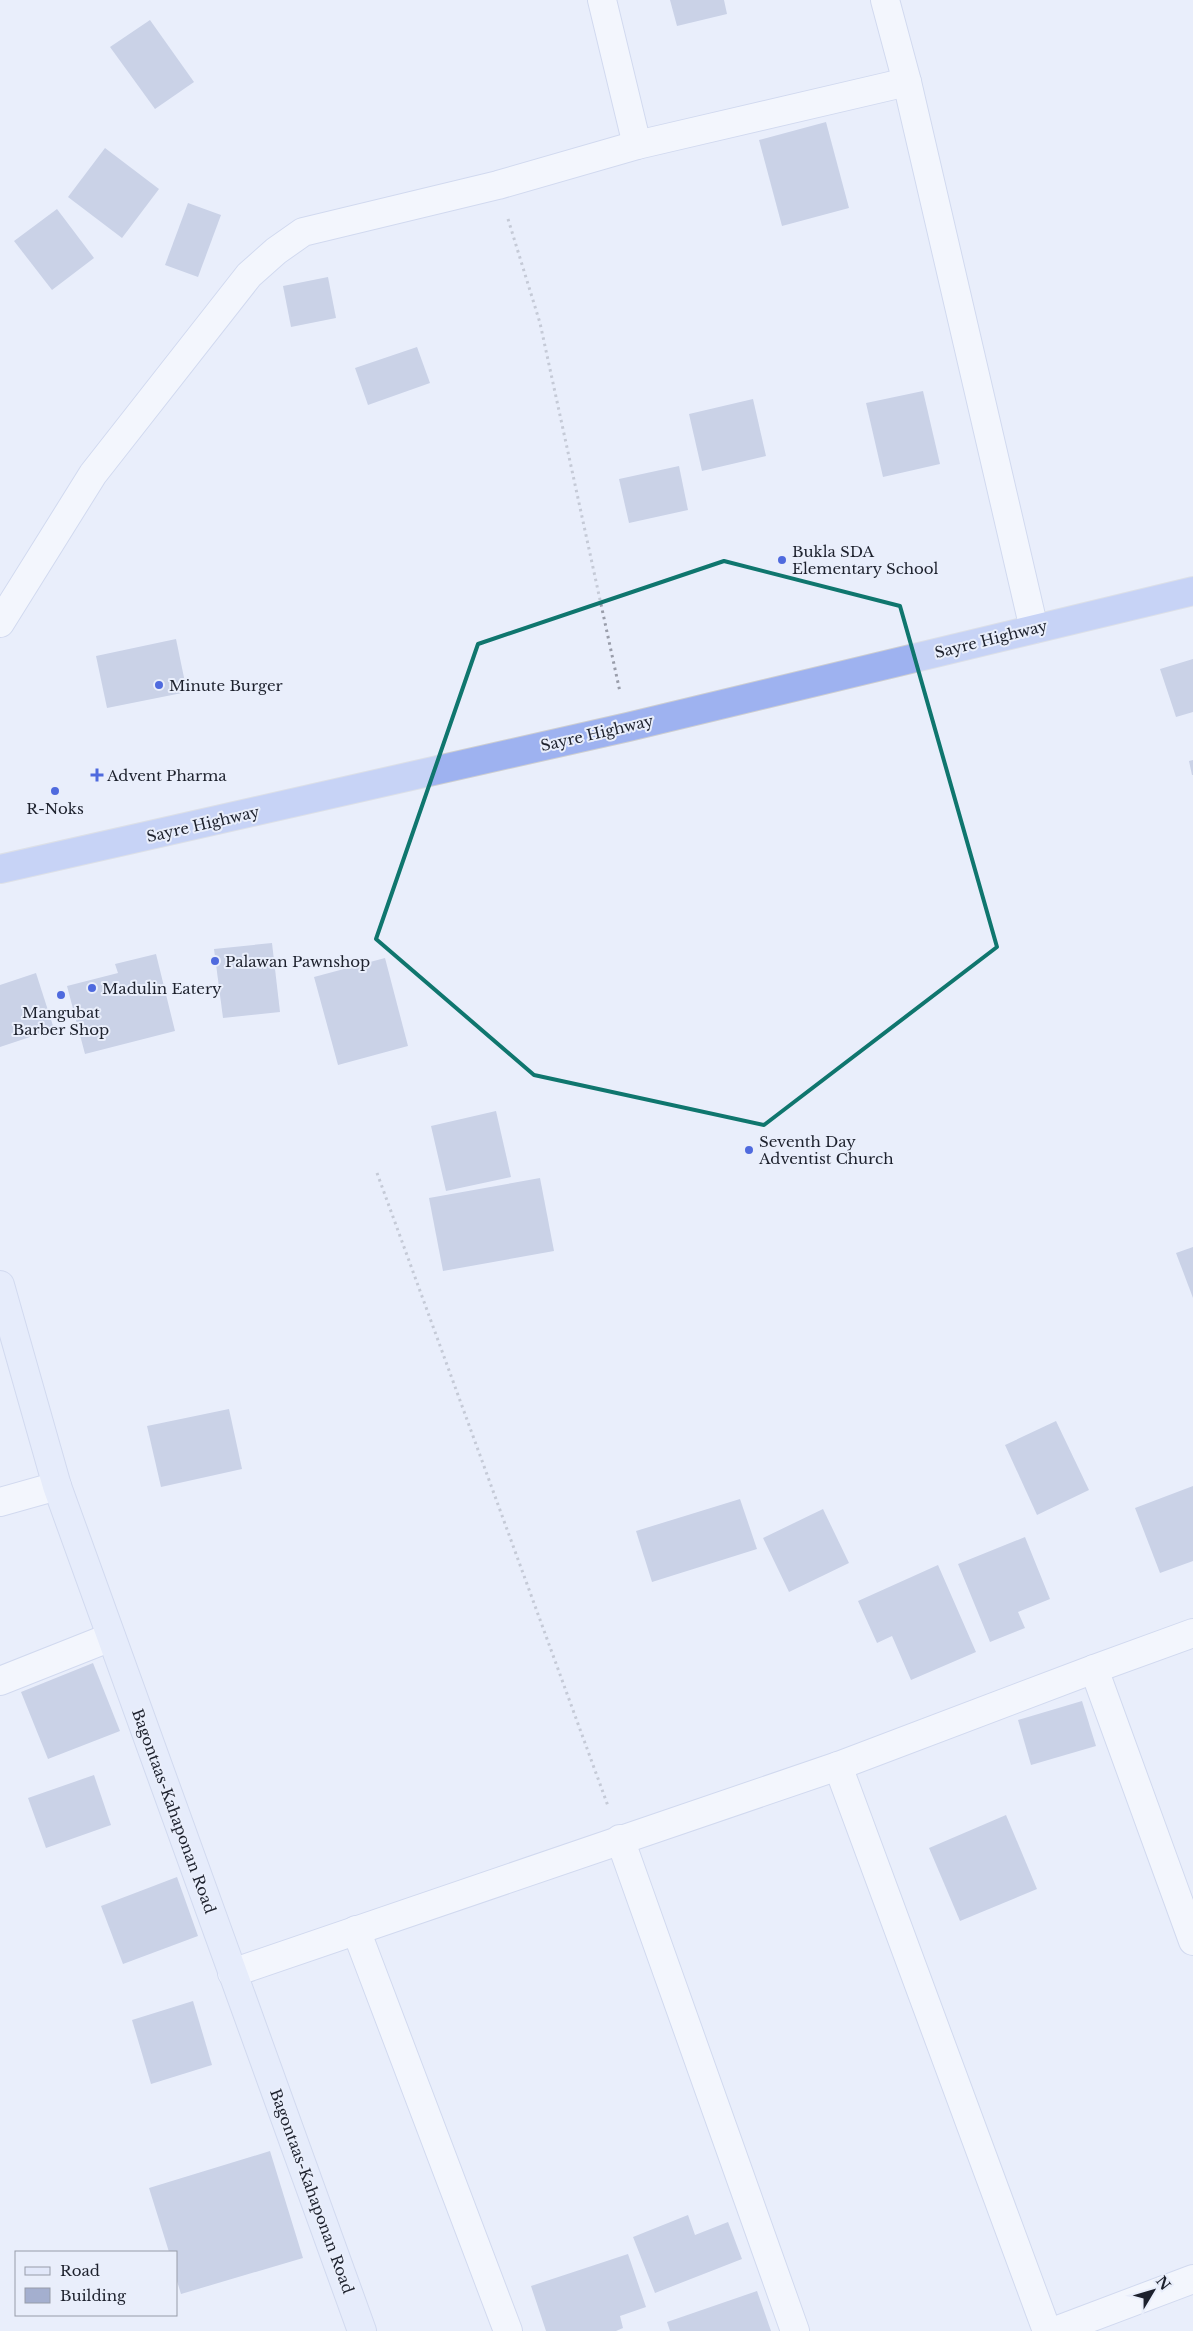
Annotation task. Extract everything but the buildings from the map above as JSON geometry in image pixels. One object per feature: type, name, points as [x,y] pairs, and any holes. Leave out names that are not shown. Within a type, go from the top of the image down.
[{"type":"highway","name":"Sayre Highway","points":[[0,869],[628,727],[1193,590]]},
{"type":"main road","name":"Bagontaas-Kahaponan Road","points":[[0,1285],[57,1486],[362,2331]]},
{"type":"street","points":[[602,0],[637,145]]},
{"type":"street","points":[[884,0],[907,82],[1034,629]]},
{"type":"street","points":[[0,623],[93,474],[249,275],[302,232],[498,184],[637,145],[907,82]]},
{"type":"street","points":[[0,1502],[57,1486]]},
{"type":"street","points":[[232,1973],[838,1766],[1094,1669],[1193,1634]]},
{"type":"street","points":[[0,1682],[111,1637]]},
{"type":"street","points":[[1094,1669],[1193,1942]]},
{"type":"street","points":[[838,1766],[1047,2331]]},
{"type":"street","points":[[620,1839],[795,2331]]},
{"type":"street","points":[[356,1930],[508,2331]]},
{"type":"street","points":[[1055,2331],[1193,2279]]},
{"type":"path","points":[[498,184],[540,323],[628,727]]},
{"type":"path","points":[[378,1173],[620,1839]]},
{"type":"highlighted area","points":[[724,561],[900,606],[997,947],[764,1125],[534,1075],[376,939],[478,644]]},
{"type":"place","name":"Bukla SDA Elementary School","points":[[782,560]]},
{"type":"place","name":"Minute Burger","points":[[159,685]]},
{"type":"place","name":"Advent Pharma","points":[[97,775]]},
{"type":"place","name":"R-Noks","points":[[55,791]]},
{"type":"place","name":"Palawan Pawnshop","points":[[215,961]]},
{"type":"place","name":"Madulin Eatery","points":[[92,988]]},
{"type":"place","name":"Mangubat Barber Shop","points":[[61,995]]},
{"type":"place","name":"Seventh Day Adventist Church","points":[[749,1150]]}]
